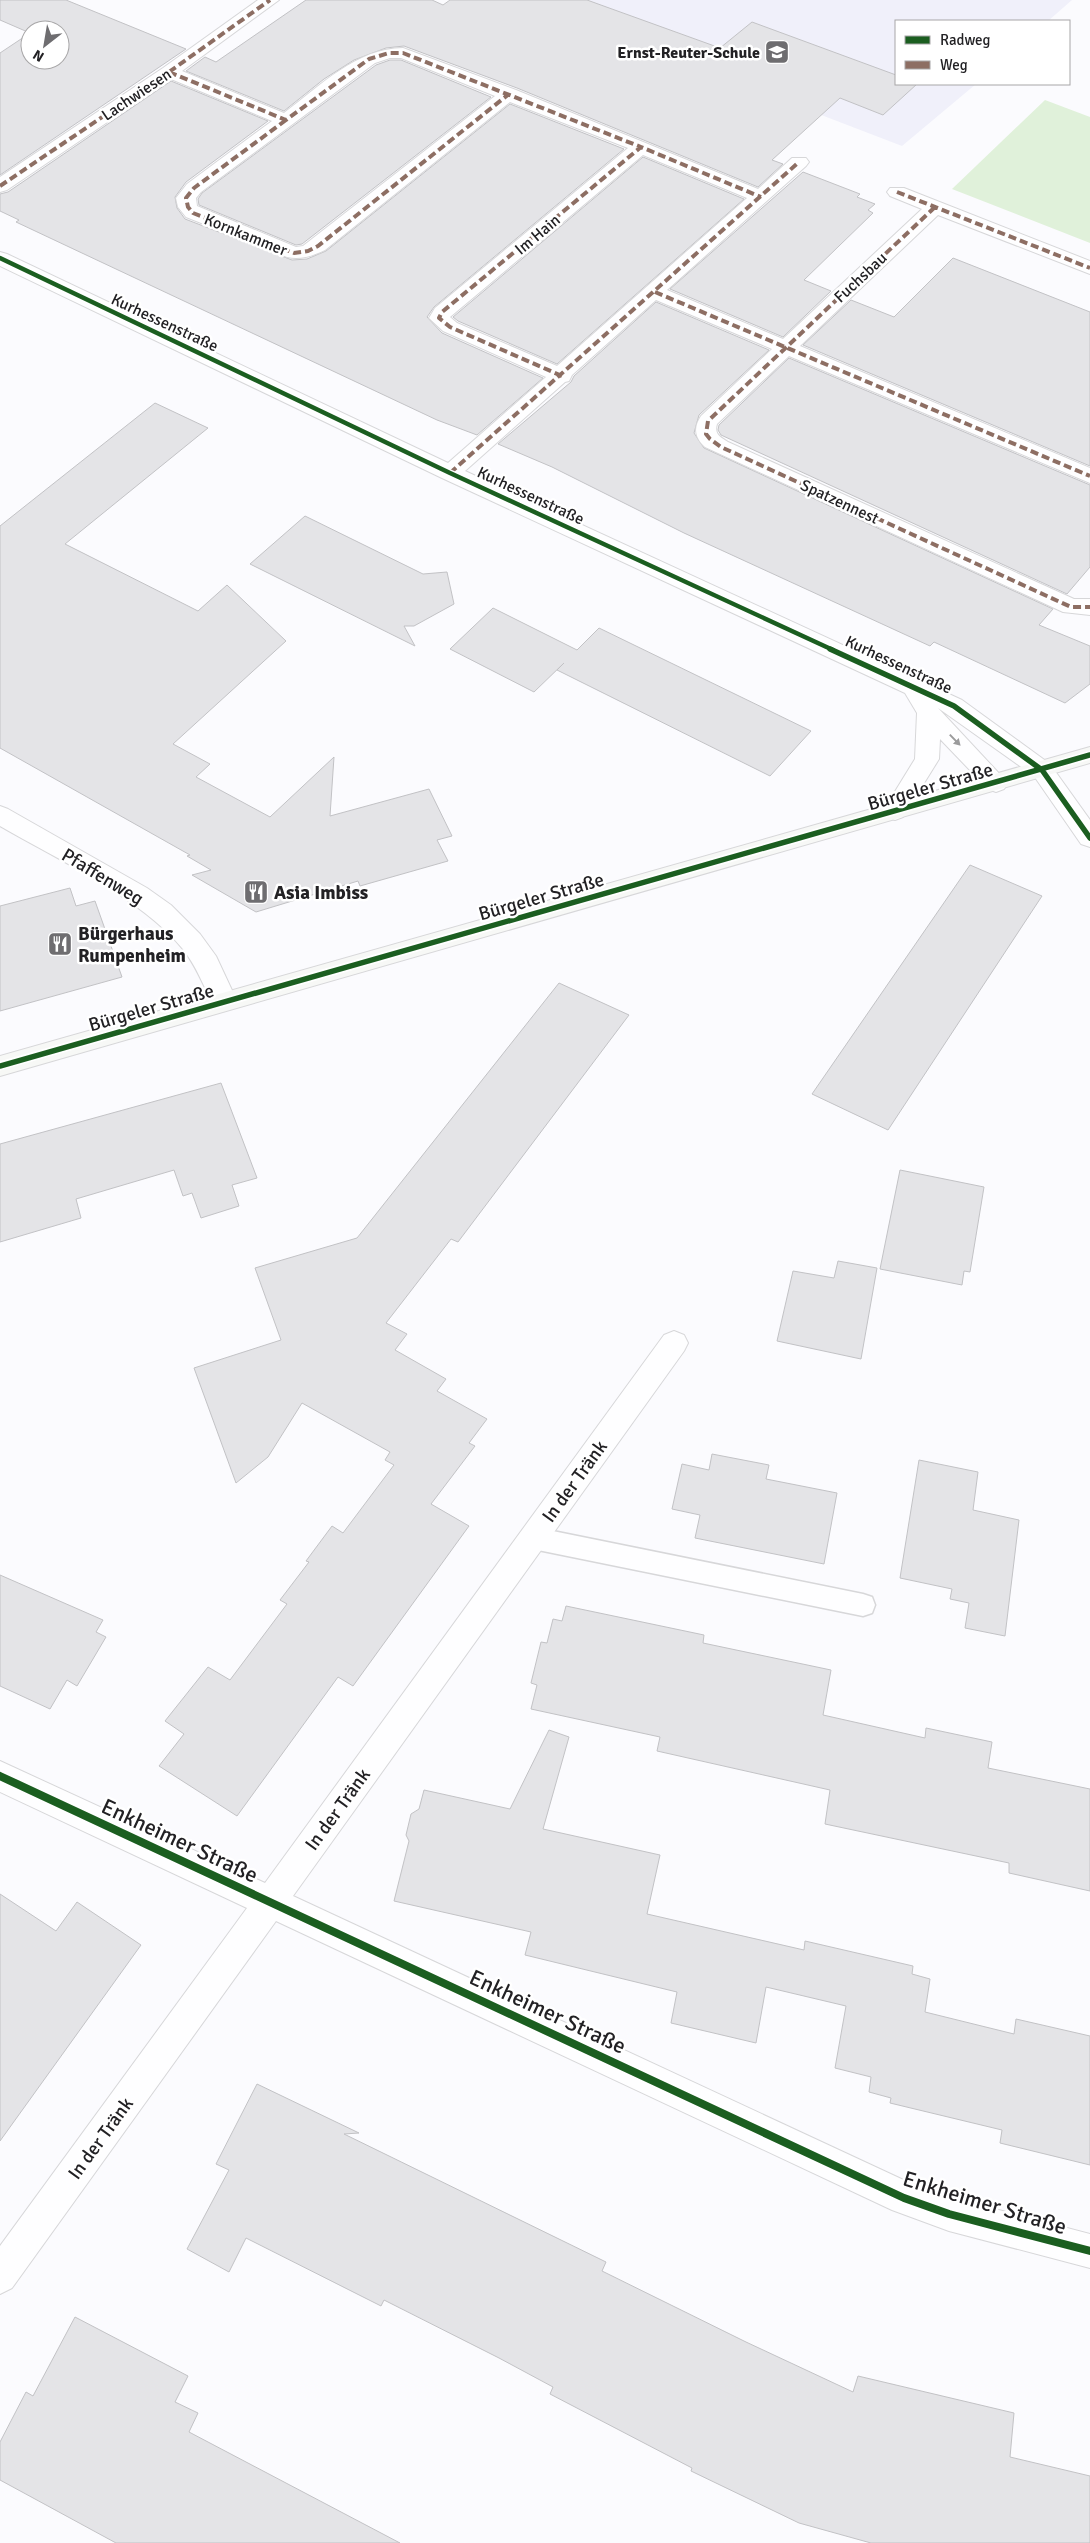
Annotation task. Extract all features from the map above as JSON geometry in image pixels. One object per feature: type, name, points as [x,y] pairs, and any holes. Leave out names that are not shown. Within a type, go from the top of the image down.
[{"type":"street","name":"Lachwiesen","points":[[0,186],[169,72],[270,0]]},
{"type":"street","name":"Kornkammer","points":[[508,94],[318,246],[308,251],[294,253],[277,248],[193,212],[188,207],[186,198],[194,188],[369,59],[389,53],[414,56],[641,147]]},
{"type":"street","points":[[169,72],[286,120]]},
{"type":"street","points":[[641,147],[761,197]]},
{"type":"street","name":"Im Hain","points":[[562,376],[450,327],[439,318],[442,312],[641,147]]},
{"type":"street","points":[[450,473],[562,376],[799,162]]},
{"type":"street","points":[[897,192],[1090,268]]},
{"type":"street","name":"Fuchsbau","points":[[786,348],[934,207]]},
{"type":"street","name":"Kurhessenstraße","points":[[0,258],[450,473],[954,706],[1042,770],[1090,838]]},
{"type":"street","points":[[654,292],[1090,476]]},
{"type":"street","name":"Spatzennest","points":[[786,348],[708,421],[704,428],[709,440],[1071,607],[1090,607]]},
{"type":"street","name":"Kurhessenstraße","points":[[914,688],[928,713],[996,783]]},
{"type":"street","name":"Kurhessenstraße","points":[[895,811],[927,759],[928,713]]},
{"type":"street","name":"Bürgeler Straße","points":[[0,1066],[1090,755]]},
{"type":"street","name":"Pfaffenweg","points":[[0,815],[138,894],[162,912],[192,941],[207,963],[224,1001]]},
{"type":"street","name":"In der Tränk","points":[[0,2276],[674,1343]]},
{"type":"street","name":"Enkheimer Straße","points":[[0,1776],[904,2198],[949,2214],[1090,2251]]},
{"type":"lane","points":[[533,1538],[863,1605]]},
{"type":"shaded area","name":"Ernst-Reuter-Schule","points":[[521,0],[1072,0],[1049,20],[895,20],[895,85],[975,85],[902,146]]},
{"type":"green space","points":[[1045,100],[1090,117],[1090,243],[952,189]]},
{"type":"building","points":[[0,0],[66,0],[186,49],[0,175],[0,53],[20,40],[20,70],[70,70],[70,20],[20,20],[20,29],[0,20]]},
{"type":"building","points":[[306,0],[432,0],[443,5],[450,0],[587,0],[720,48],[752,22],[895,75],[895,85],[916,85],[883,115],[840,98],[772,160],[783,164],[758,187],[517,88],[404,46],[386,48],[354,60],[324,79],[284,111],[186,71],[205,57],[216,62]]},
{"type":"building","points":[[390,60],[401,60],[491,97],[302,244],[296,245],[199,205],[198,199],[202,193],[376,65]]},
{"type":"building","points":[[171,81],[268,121],[186,182],[175,197],[177,208],[185,219],[292,260],[307,259],[326,251],[510,104],[624,149],[434,307],[427,317],[442,333],[543,378],[477,435],[437,420],[16,222],[19,220],[0,211],[0,194],[8,192]]},
{"type":"building","points":[[643,157],[744,199],[557,364],[458,321],[453,317]]},
{"type":"building","points":[[803,172],[860,194],[857,197],[875,204],[868,210],[873,213],[804,280],[831,291],[783,337],[670,289]]},
{"type":"building","points":[[953,258],[1090,312],[1090,466],[803,345],[851,300],[894,317]]},
{"type":"building","points":[[656,302],[769,350],[699,415],[694,433],[704,448],[1053,609],[1039,625],[1090,646],[1090,684],[1065,703],[934,642],[930,646],[684,533],[552,467],[498,444],[571,382],[574,376]]},
{"type":"building","points":[[789,358],[1090,485],[1090,567],[1067,594],[721,435],[718,430],[719,425]]},
{"type":"building","points":[[155,403],[208,428],[65,544],[198,611],[227,585],[286,641],[173,744],[210,764],[196,777],[270,817],[334,757],[330,816],[429,789],[452,836],[437,840],[448,861],[360,886],[358,881],[256,912],[192,875],[211,870],[187,856],[190,855],[0,748],[0,526]]},
{"type":"building","points":[[305,516],[423,574],[447,572],[454,604],[414,626],[404,626],[415,646],[250,564]]},
{"type":"building","points":[[493,608],[577,650],[599,628],[811,731],[770,776],[557,670],[564,663],[534,692],[450,649]]},
{"type":"building","points":[[970,865],[1042,896],[888,1130],[812,1094]]},
{"type":"building","points":[[70,888],[76,906],[95,901],[122,977],[0,1011],[0,906]]},
{"type":"building","points":[[559,983],[629,1015],[458,1242],[451,1239],[386,1323],[407,1334],[395,1350],[446,1379],[437,1391],[487,1419],[469,1443],[475,1446],[431,1504],[469,1526],[353,1686],[338,1677],[237,1816],[159,1766],[184,1734],[165,1721],[208,1667],[230,1680],[287,1604],[280,1600],[309,1562],[306,1561],[332,1526],[343,1533],[394,1465],[385,1460],[390,1452],[302,1403],[268,1457],[236,1483],[194,1368],[281,1340],[255,1268],[357,1238]]},
{"type":"building","points":[[221,1083],[257,1178],[232,1185],[239,1206],[201,1218],[192,1193],[183,1196],[174,1170],[76,1199],[81,1218],[0,1242],[0,1144]]},
{"type":"building","points":[[900,1170],[984,1187],[970,1272],[964,1271],[962,1285],[880,1269]]},
{"type":"building","points":[[838,1261],[877,1268],[861,1359],[777,1341],[793,1271],[834,1278]]},
{"type":"building","points":[[712,1454],[769,1465],[766,1479],[837,1493],[824,1564],[695,1538],[700,1515],[672,1509],[682,1464],[709,1470]]},
{"type":"building","points":[[919,1460],[978,1472],[973,1510],[1019,1520],[1005,1636],[965,1628],[969,1603],[950,1599],[952,1589],[900,1578]]},
{"type":"building","points":[[0,1575],[103,1620],[96,1632],[106,1637],[77,1686],[67,1680],[50,1709],[0,1686]]},
{"type":"building","points":[[566,1606],[704,1635],[703,1643],[831,1670],[823,1715],[925,1738],[926,1728],[992,1742],[988,1768],[1090,1789],[1090,1891],[1009,1873],[1009,1863],[825,1824],[830,1790],[657,1751],[660,1737],[531,1709],[537,1685],[531,1683],[541,1642],[547,1643],[553,1619],[562,1621]]},
{"type":"building","points":[[549,1730],[569,1737],[543,1829],[660,1855],[647,1914],[804,1950],[805,1941],[913,1966],[912,1974],[930,1979],[925,2012],[1014,2034],[1016,2019],[1090,2036],[1090,2165],[1000,2143],[1002,2130],[890,2103],[891,2098],[869,2092],[871,2077],[835,2068],[846,2006],[766,1987],[756,2043],[671,2023],[677,1992],[525,1955],[531,1932],[394,1901],[409,1841],[406,1835],[411,1814],[419,1809],[424,1790],[510,1809]]},
{"type":"building","points":[[0,1894],[56,1931],[77,1902],[141,1945],[0,2141]]},
{"type":"building","points":[[257,2084],[359,2133],[344,2134],[606,2262],[602,2271],[853,2392],[858,2376],[1014,2413],[1010,2457],[1090,2476],[1090,2543],[871,2543],[799,2523],[691,2471],[692,2468],[550,2394],[553,2387],[499,2358],[384,2300],[381,2306],[246,2238],[229,2272],[187,2249],[229,2170],[216,2164]]},
{"type":"building","points":[[75,2317],[188,2376],[175,2402],[198,2413],[189,2432],[400,2543],[116,2543],[0,2480],[0,2442],[26,2392],[33,2396]]},
{"type":"marked path","points":[[0,186],[169,72],[270,0]]},
{"type":"marked path","points":[[169,72],[286,120],[369,59],[389,53],[403,53],[641,147]]},
{"type":"marked path","points":[[286,120],[194,188],[186,198],[188,207],[193,213],[294,253],[308,251],[318,246],[509,94]]},
{"type":"marked path","points":[[562,376],[450,327],[439,318],[442,312],[641,147],[761,197]]},
{"type":"marked path","points":[[450,473],[799,162]]},
{"type":"marked path","points":[[897,192],[1090,268]]},
{"type":"marked path","points":[[935,207],[708,421],[705,430],[707,437],[721,447],[1071,607],[1090,607]]},
{"type":"marked path","points":[[655,292],[1090,476]]},
{"type":"cycle path","points":[[0,258],[450,473],[954,706],[1042,770],[1090,838]]},
{"type":"cycle path","points":[[0,1066],[1090,755]]},
{"type":"cycle path","points":[[0,1776],[904,2198],[949,2214],[1090,2251]]},
{"type":"place","name":"Ernst-Reuter-Schule","points":[[777,52]]},
{"type":"place","name":"Asia Imbiss","points":[[256,892]]},
{"type":"place","name":"Bürgerhaus Rumpenheim","points":[[60,944]]}]
